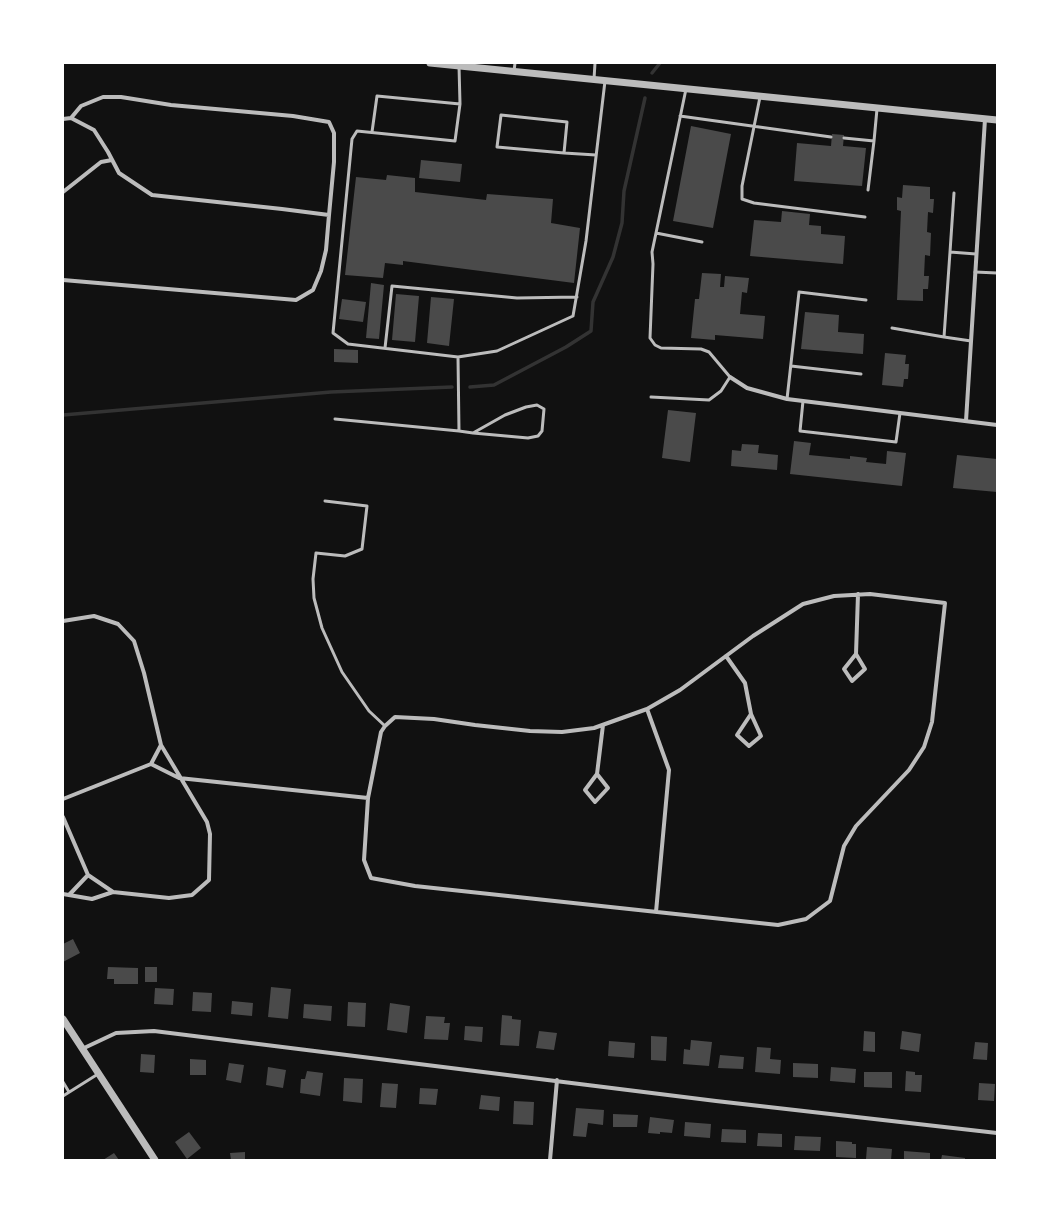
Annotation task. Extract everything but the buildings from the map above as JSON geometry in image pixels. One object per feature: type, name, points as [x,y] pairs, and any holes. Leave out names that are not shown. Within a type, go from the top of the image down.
[{"type":"street","points":[[430,63],[997,120]]},
{"type":"street","points":[[63,280],[296,300],[313,290],[321,271],[326,250],[334,162],[334,133],[329,122],[293,116],[171,105],[121,97],[103,97],[81,106],[71,118]]},
{"type":"street","points":[[63,119],[71,118],[94,130],[119,172],[152,195],[329,215]]},
{"type":"street","points":[[966,421],[985,119]]},
{"type":"street","points":[[63,192],[101,162],[112,160]]},
{"type":"street","points":[[730,377],[747,388],[787,399],[997,424]]},
{"type":"street","points":[[856,654],[844,669],[852,681],[865,669],[856,654],[858,594]]},
{"type":"street","points":[[858,594],[870,594],[945,603],[932,722],[924,747],[909,770],[856,826],[844,846],[830,901],[806,919],[778,925],[415,886],[371,878],[364,860],[368,798],[380,732],[395,717],[434,719],[530,731],[562,732],[594,728],[603,725],[646,709],[680,690],[753,636],[802,604],[834,596],[858,594]]},
{"type":"street","points":[[63,621],[94,616],[118,624],[134,641],[144,673],[161,745],[207,822],[210,834],[209,880],[192,895],[169,898],[113,892],[92,899],[63,894]]},
{"type":"street","points":[[726,656],[745,683],[751,714],[761,736],[749,746],[737,735],[751,714]]},
{"type":"street","points":[[646,709],[669,770],[656,912]]},
{"type":"street","points":[[598,774],[608,788],[595,802],[585,790],[598,774],[603,725]]},
{"type":"street","points":[[63,799],[152,764],[161,745]]},
{"type":"street","points":[[152,764],[180,778],[368,798]]},
{"type":"street","points":[[63,817],[88,875],[113,892]]},
{"type":"street","points":[[69,895],[88,875]]},
{"type":"street","points":[[63,1019],[155,1160]]},
{"type":"street","points":[[82,1049],[116,1033],[154,1031],[716,1101],[997,1133]]},
{"type":"street","points":[[550,1160],[556,1080]]},
{"type":"lane","points":[[514,71],[515,63]]},
{"type":"lane","points":[[594,80],[595,63]]},
{"type":"lane","points":[[459,66],[460,104],[455,141],[357,131],[352,139],[333,333],[348,344],[458,357],[497,351],[573,316],[586,241],[605,81]]},
{"type":"lane","points":[[651,397],[709,400],[721,391],[730,377],[709,352],[701,349],[661,348],[655,345],[650,338],[653,264],[652,252],[686,89]]},
{"type":"lane","points":[[372,132],[377,96],[460,104]]},
{"type":"lane","points":[[760,97],[742,186],[742,199],[754,203],[865,217]]},
{"type":"lane","points":[[868,190],[877,109]]},
{"type":"lane","points":[[564,153],[567,122],[501,115],[498,147],[596,156]]},
{"type":"lane","points":[[680,116],[831,136]]},
{"type":"lane","points":[[844,138],[874,141]]},
{"type":"lane","points":[[944,337],[954,193]]},
{"type":"lane","points":[[656,233],[702,242]]},
{"type":"lane","points":[[950,252],[976,254]]},
{"type":"lane","points":[[975,272],[997,273]]},
{"type":"lane","points":[[385,348],[392,286],[517,298],[576,297]]},
{"type":"lane","points":[[787,399],[799,292],[866,300]]},
{"type":"lane","points":[[892,328],[971,341]]},
{"type":"lane","points":[[458,357],[459,431]]},
{"type":"lane","points":[[791,366],[861,374]]},
{"type":"lane","points":[[803,400],[800,431],[896,442],[900,413]]},
{"type":"lane","points":[[335,419],[473,433],[528,438],[538,436],[542,431],[544,409],[537,406],[526,407],[505,415],[473,433]]},
{"type":"lane","points":[[325,501],[367,506],[362,549],[346,556],[316,553],[313,579],[314,598],[322,628],[342,672],[369,711],[385,726]]},
{"type":"lane","points":[[63,1096],[98,1074]]},
{"type":"lane","points":[[63,1082],[69,1092]]},
{"type":"waterway","points":[[652,73],[660,63]]},
{"type":"waterway","points":[[470,387],[494,385],[566,347],[591,331],[593,302],[613,257],[622,223],[624,191],[645,98]]},
{"type":"waterway","points":[[63,415],[331,392],[452,387]]}]
